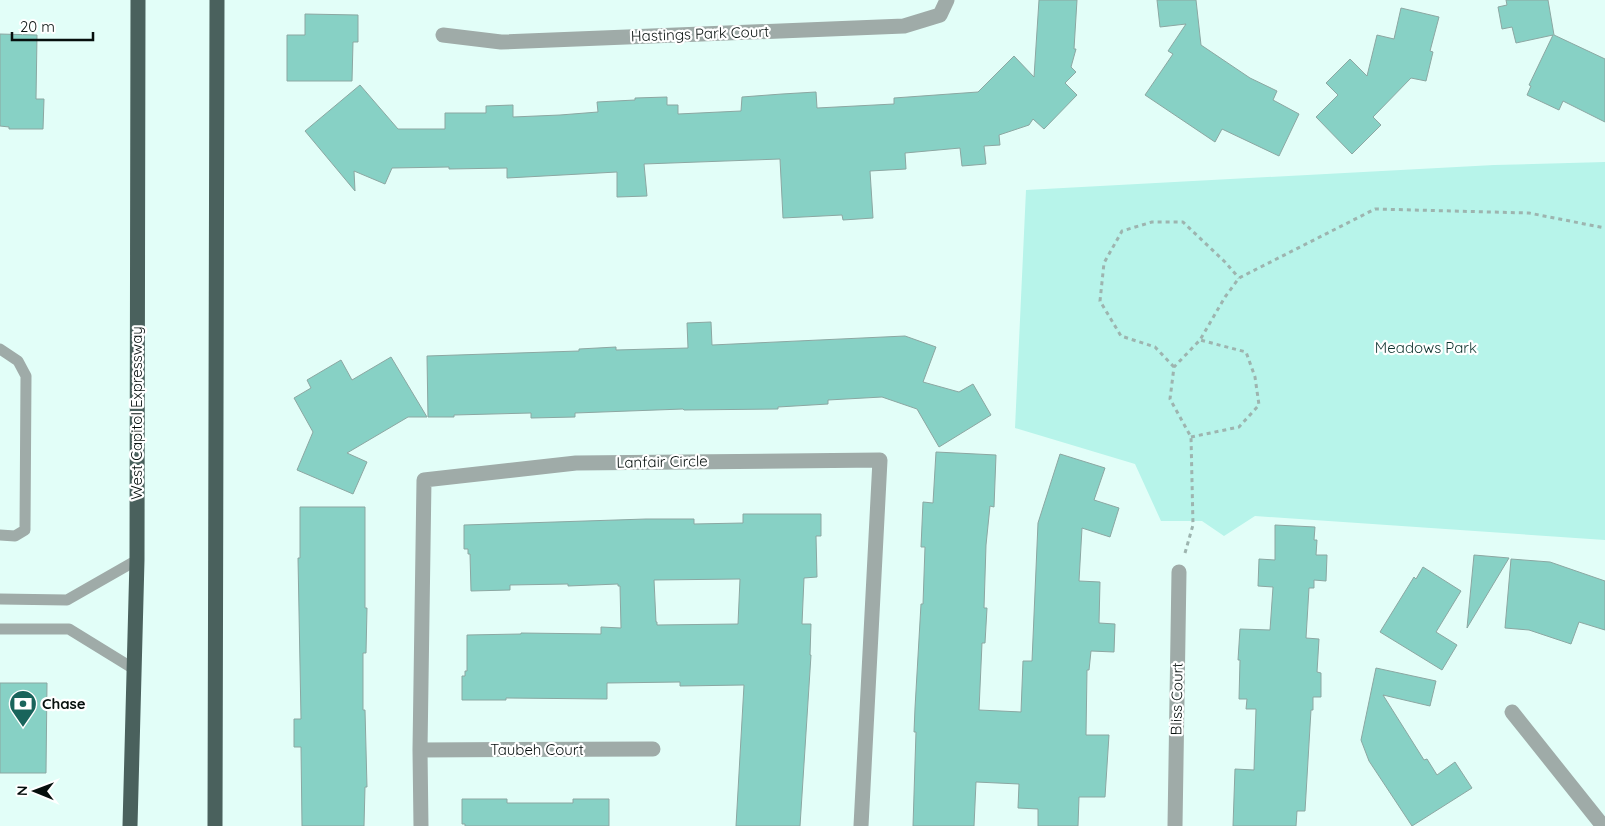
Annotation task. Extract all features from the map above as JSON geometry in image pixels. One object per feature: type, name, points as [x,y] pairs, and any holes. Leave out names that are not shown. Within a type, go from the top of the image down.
[{"type":"highway","name":"West Capitol Expressway","points":[[130,826],[137,560],[138,0]]},
{"type":"highway","points":[[215,826],[217,0]]},
{"type":"street","name":"Hastings Park Court","points":[[443,35],[501,42],[904,26],[940,15],[947,0]]},
{"type":"street","name":"Lanfair Circle","points":[[421,826],[420,750],[424,480],[576,463],[880,460],[861,826]]},
{"type":"street","name":"Bliss Court","points":[[1175,826],[1180,572]]},
{"type":"street","points":[[1512,712],[1603,826]]},
{"type":"street","name":"Taubeh Court","points":[[420,750],[653,750]]},
{"type":"lane","points":[[0,349],[18,361],[26,376],[26,395],[25,530],[14,536],[0,535]]},
{"type":"lane","points":[[0,599],[67,600],[137,560]]},
{"type":"lane","points":[[0,629],[69,630],[134,670]]},
{"type":"path","points":[[1180,572],[1193,525],[1191,437],[1170,399],[1174,367],[1200,340],[1225,297],[1239,278],[1376,209],[1529,213],[1605,228]]},
{"type":"path","points":[[1174,367],[1154,347],[1121,336],[1100,301],[1104,263],[1122,231],[1152,222],[1183,222],[1239,278]]},
{"type":"path","points":[[1191,437],[1239,427],[1258,405],[1255,376],[1246,352],[1200,340]]},
{"type":"green space","name":"Meadows Park","points":[[1605,162],[1605,540],[1255,516],[1224,536],[1202,521],[1161,521],[1135,464],[1015,428],[1026,190],[1494,165]]},
{"type":"building","points":[[1039,0],[1077,0],[1074,49],[1076,49],[1071,67],[1076,72],[1065,83],[1077,95],[1044,129],[1033,119],[1029,125],[999,135],[1000,145],[984,146],[986,164],[962,166],[960,148],[905,153],[906,169],[870,171],[873,218],[843,220],[842,215],[783,218],[780,159],[644,164],[647,196],[617,197],[617,172],[507,178],[507,168],[449,169],[449,167],[392,168],[385,184],[354,171],[355,191],[305,131],[360,85],[398,129],[445,129],[445,113],[486,113],[486,106],[513,105],[513,117],[560,115],[598,112],[597,102],[667,97],[667,105],[678,105],[678,114],[741,111],[742,97],[782,94],[816,92],[817,108],[894,104],[894,98],[978,92],[1014,56],[1034,77]]},
{"type":"building","points":[[1157,0],[1196,0],[1201,45],[1250,78],[1277,91],[1273,100],[1299,114],[1279,156],[1222,129],[1215,142],[1145,95],[1173,54],[1168,51],[1186,24],[1160,27]]},
{"type":"building","points":[[1506,0],[1548,0],[1554,35],[1605,59],[1605,122],[1563,101],[1559,110],[1527,95],[1531,86],[1529,85],[1553,35],[1516,43],[1512,27],[1502,29],[1498,7],[1507,5]]},
{"type":"building","points":[[1401,8],[1439,17],[1430,51],[1433,52],[1426,81],[1411,78],[1373,117],[1381,125],[1352,154],[1316,117],[1338,95],[1326,83],[1350,59],[1367,76],[1377,35],[1394,39]]},
{"type":"building","points":[[305,14],[358,15],[358,42],[353,42],[352,81],[287,81],[287,35],[305,35]]},
{"type":"building","points":[[0,34],[37,35],[36,99],[44,99],[43,129],[9,129],[9,127],[0,126]]},
{"type":"building","points":[[711,322],[712,345],[905,336],[936,347],[923,382],[959,392],[973,384],[991,415],[939,447],[917,409],[882,397],[828,400],[828,404],[778,407],[778,409],[683,409],[575,413],[575,417],[531,418],[531,413],[428,417],[427,356],[579,351],[579,349],[616,347],[616,350],[688,348],[687,323]]},
{"type":"building","points":[[391,357],[427,417],[408,417],[347,453],[367,462],[353,494],[297,470],[313,432],[294,398],[311,388],[307,380],[341,360],[352,380]]},
{"type":"building","points":[[936,452],[996,455],[994,507],[990,506],[986,545],[984,608],[987,608],[985,643],[982,643],[979,710],[1021,712],[1023,661],[1032,661],[1038,523],[1060,454],[1105,468],[1094,500],[1119,508],[1110,537],[1082,528],[1079,581],[1100,582],[1099,623],[1115,624],[1114,652],[1091,651],[1089,670],[1087,670],[1086,735],[1109,735],[1105,797],[1079,797],[1078,826],[1038,826],[1038,809],[1018,808],[1019,784],[976,782],[974,826],[913,826],[915,708],[921,604],[923,604],[925,547],[921,547],[923,502],[933,503]]},
{"type":"building","points":[[300,507],[365,507],[365,608],[367,608],[366,653],[363,653],[363,710],[365,710],[367,787],[365,787],[364,826],[302,826],[301,747],[294,747],[294,719],[301,719],[298,558],[300,558]]},
{"type":"building","points":[[743,514],[821,514],[821,536],[816,536],[817,577],[804,578],[802,624],[811,624],[811,655],[800,826],[736,826],[744,685],[680,686],[680,682],[607,683],[607,699],[506,698],[506,700],[462,700],[462,676],[465,676],[465,671],[467,671],[467,635],[521,633],[601,634],[601,627],[621,628],[620,586],[618,584],[568,586],[568,584],[510,585],[510,590],[471,591],[470,554],[468,554],[468,549],[464,549],[464,525],[646,519],[694,519],[694,524],[743,523]],"holes":[[[740,579],[738,624],[657,625],[654,580]]]},
{"type":"building","points":[[1275,525],[1315,527],[1314,540],[1317,540],[1316,555],[1327,555],[1326,581],[1314,580],[1314,588],[1309,588],[1306,638],[1319,639],[1317,672],[1321,673],[1321,697],[1313,697],[1305,811],[1297,811],[1296,826],[1233,826],[1235,769],[1254,770],[1256,709],[1246,709],[1247,699],[1239,699],[1240,660],[1238,660],[1240,629],[1270,630],[1273,587],[1258,586],[1259,559],[1275,560]]},
{"type":"building","points":[[1474,555],[1509,558],[1467,628]]},
{"type":"building","points":[[1511,559],[1550,562],[1605,581],[1605,630],[1579,622],[1571,644],[1529,630],[1505,628]]},
{"type":"building","points":[[1423,567],[1461,591],[1436,632],[1457,645],[1442,670],[1380,632],[1414,577],[1416,579]]},
{"type":"building","points":[[1376,668],[1436,681],[1430,706],[1383,695],[1424,760],[1427,759],[1437,775],[1455,762],[1472,788],[1412,826],[1369,761],[1361,740]]},
{"type":"building","name":"Chase","points":[[0,683],[47,683],[46,773],[0,773]]},
{"type":"building","points":[[462,799],[507,799],[507,803],[573,803],[573,799],[609,799],[609,826],[465,826],[465,824],[462,824]]},
{"type":"place","name":"Chase","points":[[23,728]]}]
